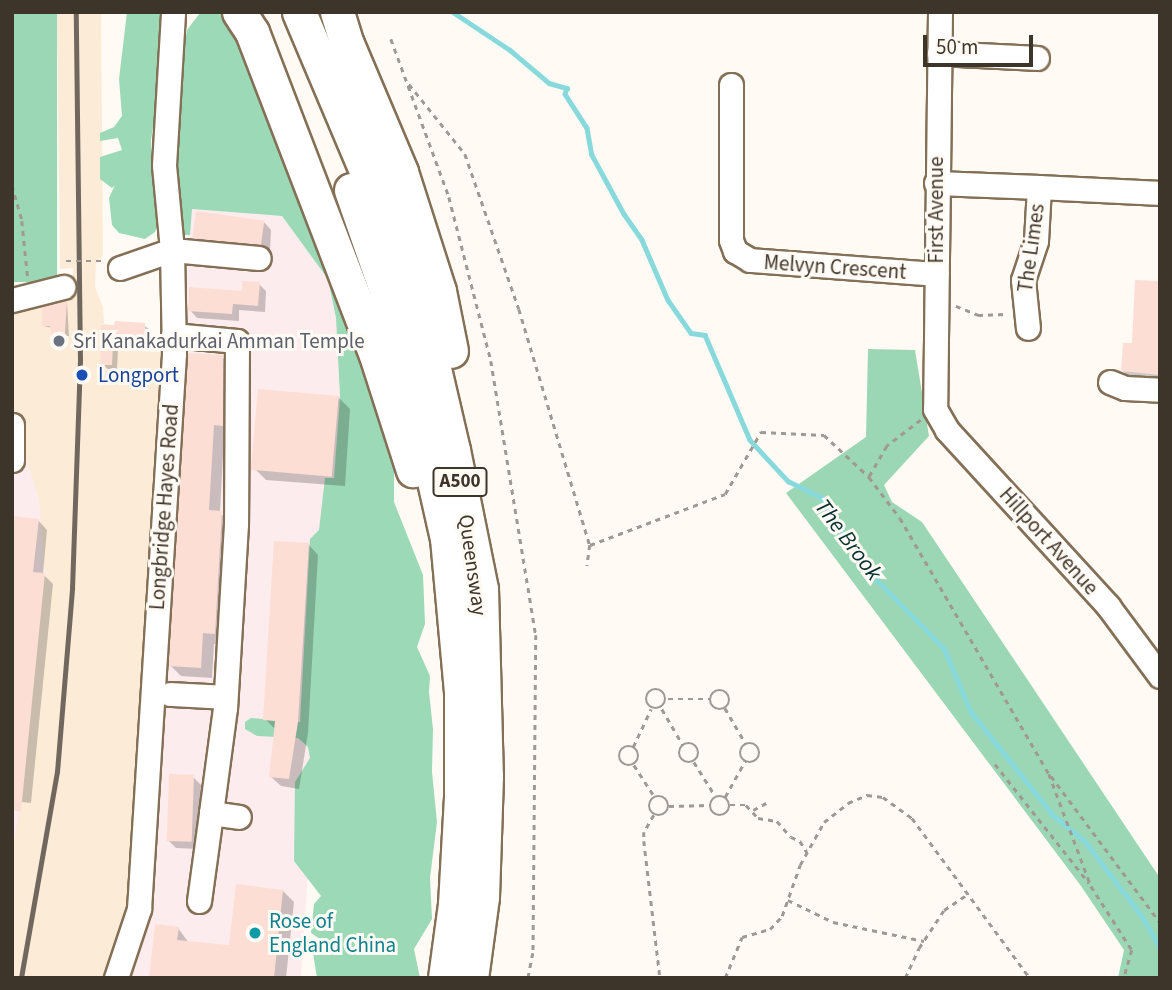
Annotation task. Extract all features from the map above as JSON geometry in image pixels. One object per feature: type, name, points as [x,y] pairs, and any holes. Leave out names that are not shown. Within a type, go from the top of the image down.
[{"type":"highway","points":[[239,12],[252,32],[380,368],[417,486],[461,692]]},
{"type":"highway","name":"Queensway","points":[[276,12],[347,179],[400,330],[447,538],[461,692],[461,797],[455,904],[444,978]]},
{"type":"highway","name":"Queensway","points":[[299,12],[397,244],[425,330],[481,589],[486,776],[482,897],[471,978]]},
{"type":"highway","points":[[337,12],[347,44],[401,172],[439,292],[465,422],[481,589]]},
{"type":"street","name":"Longbridge Hayes Road","points":[[116,978],[139,909],[173,335],[172,250],[164,166],[171,22],[183,12]]},
{"type":"street","name":"First Avenue","points":[[935,409],[940,12]]},
{"type":"street","points":[[939,53],[1037,58]]},
{"type":"street","name":"Melvyn Crescent","points":[[731,85],[731,240],[735,251],[750,260],[936,274]]},
{"type":"street","name":"The Limes","points":[[936,183],[1039,187],[1036,241],[1023,280],[1026,321]]},
{"type":"street","points":[[1039,187],[1160,193]]},
{"type":"street","points":[[111,265],[172,250],[259,258]]},
{"type":"street","points":[[21,298],[64,280]]},
{"type":"street","points":[[173,335],[237,341],[236,524],[225,697],[199,901]]},
{"type":"street","points":[[1110,382],[1125,388],[1160,390]]},
{"type":"street","name":"Hillport Avenue","points":[[935,409],[947,430],[1108,606],[1160,676]]},
{"type":"street","points":[[12,425],[13,458]]},
{"type":"street","points":[[170,694],[225,697]]},
{"type":"street","points":[[211,813],[239,817]]},
{"type":"path","points":[[391,39],[449,197],[491,361],[537,635],[533,953],[528,978]]},
{"type":"path","points":[[407,82],[465,155],[519,309],[590,545],[587,566]]},
{"type":"path","points":[[12,185],[22,221],[21,298]]},
{"type":"path","points":[[64,280],[66,261],[111,265]]},
{"type":"path","points":[[936,298],[978,315],[1026,321]]},
{"type":"path","points":[[869,477],[887,446],[935,409]]},
{"type":"path","points":[[590,545],[725,494],[761,432],[824,436],[869,477],[900,518],[1049,774],[1160,922]]},
{"type":"path","points":[[651,708],[646,699],[650,691],[662,691],[666,699]]},
{"type":"path","points":[[710,699],[716,691],[725,692],[730,700],[725,708]]},
{"type":"path","points":[[666,699],[710,699]]},
{"type":"path","points":[[661,708],[666,699]]},
{"type":"path","points":[[710,699],[715,709],[725,708]]},
{"type":"path","points":[[651,708],[661,708]]},
{"type":"path","points":[[633,747],[651,708]]},
{"type":"path","points":[[661,708],[683,745]]},
{"type":"path","points":[[725,708],[746,744]]},
{"type":"path","points":[[745,761],[754,762],[760,754],[756,744],[746,744]]},
{"type":"path","points":[[745,761],[740,753],[746,744]]},
{"type":"path","points":[[683,745],[697,747],[699,755],[694,762],[686,763],[680,759],[679,752],[683,745]]},
{"type":"path","points":[[633,747],[623,747],[619,757],[624,765],[634,765]]},
{"type":"path","points":[[633,747],[639,756],[634,765]]},
{"type":"path","points":[[725,797],[745,761]]},
{"type":"path","points":[[694,762],[716,797]]},
{"type":"path","points":[[995,764],[1091,886],[1132,950],[1124,978]]},
{"type":"path","points":[[634,765],[654,797]]},
{"type":"path","points":[[1049,774],[1091,886]]},
{"type":"path","points":[[725,978],[742,937],[770,929],[782,916],[807,853],[824,822],[835,812],[867,795],[883,797],[912,818],[1030,978]]},
{"type":"path","points":[[654,797],[663,797],[669,806]]},
{"type":"path","points":[[654,797],[649,805],[654,815]]},
{"type":"path","points":[[716,797],[725,797]]},
{"type":"path","points":[[710,805],[716,797]]},
{"type":"path","points":[[710,805],[713,813],[721,816],[728,812],[730,805],[725,797]]},
{"type":"path","points":[[753,810],[766,803]]},
{"type":"path","points":[[669,806],[710,805]]},
{"type":"path","points":[[730,805],[746,805],[758,818],[784,826],[807,853]]},
{"type":"path","points":[[654,815],[664,815],[669,806]]},
{"type":"path","points":[[654,815],[644,832],[644,841],[660,978]]},
{"type":"path","points":[[905,978],[944,910],[969,893]]},
{"type":"path","points":[[788,900],[834,922],[924,941]]},
{"type":"shaded area","points":[[57,12],[101,12],[103,256],[96,264],[95,287],[103,307],[104,324],[112,325],[113,350],[162,352],[131,913],[108,978],[12,978],[12,311],[54,304],[54,297],[72,296],[73,268],[60,269]]},
{"type":"shaded area","points":[[191,209],[282,216],[328,279],[336,318],[340,396],[301,978],[126,978],[145,923],[173,553]]},
{"type":"shaded area","points":[[24,451],[39,500],[45,573],[22,794],[12,853],[12,452]]},
{"type":"green space","points":[[12,12],[57,12],[57,282],[12,282]]},
{"type":"green space","points":[[127,12],[163,12],[156,111],[151,140],[153,169],[160,195],[160,220],[155,232],[145,239],[119,233],[112,225],[109,198],[115,185],[112,188],[100,179],[100,157],[122,150],[118,138],[100,141],[100,133],[114,127],[122,116],[119,79]]},
{"type":"green space","points":[[200,13],[220,13],[245,31],[394,446],[394,502],[423,575],[425,624],[417,647],[430,676],[433,729],[432,772],[437,822],[430,878],[432,919],[414,949],[420,978],[317,978],[313,953],[320,939],[311,933],[314,904],[321,896],[294,861],[295,782],[310,758],[308,747],[298,738],[257,736],[245,729],[245,722],[251,718],[300,722],[310,539],[319,530],[325,478],[334,478],[340,396],[336,318],[328,279],[282,216],[192,209],[190,235],[184,235],[176,155],[182,57],[187,30]]},
{"type":"green space","points":[[868,349],[915,350],[929,436],[884,485],[892,502],[922,522],[1160,878],[1160,978],[1118,978],[1124,950],[1081,886],[786,493],[866,437]]},
{"type":"building","points":[[196,211],[264,221],[261,247],[192,238]]},
{"type":"building","points":[[1135,280],[1160,281],[1160,375],[1121,371],[1123,343],[1132,343]]},
{"type":"building","points":[[242,281],[260,282],[258,306],[233,304],[232,314],[188,311],[189,287],[242,291]]},
{"type":"building","name":"Sri Kanakadurkai Amman Temple","points":[[67,300],[64,347],[53,347],[50,326],[42,326],[42,307]]},
{"type":"building","points":[[115,321],[145,323],[145,344],[113,344],[112,365],[100,365],[101,325],[114,325]]},
{"type":"building","points":[[188,353],[223,355],[223,426],[214,425],[209,510],[222,511],[215,634],[203,633],[201,668],[168,666]]},
{"type":"building","points":[[258,389],[339,396],[332,477],[251,470]]},
{"type":"building","points":[[12,516],[39,519],[33,572],[45,573],[21,811],[12,811]]},
{"type":"building","points":[[274,541],[309,543],[298,722],[289,779],[269,777],[275,721],[263,720]]},
{"type":"building","points":[[169,774],[194,775],[192,842],[167,841]]},
{"type":"building","name":"Rose of England China","points":[[236,884],[283,890],[274,978],[149,978],[155,924],[179,927],[177,940],[229,945]]},
{"type":"waterway","name":"The Brook","points":[[453,12],[510,50],[549,83],[567,88],[565,94],[587,128],[592,155],[624,214],[642,240],[668,300],[691,333],[705,335],[750,440],[788,481],[821,497],[861,564],[944,648],[971,712],[1054,816],[1085,841],[1142,916],[1160,947]]},
{"type":"railway","points":[[21,978],[57,772],[72,589],[80,361],[76,12]]},
{"type":"place","name":"Sri Kanakadurkai Amman Temple","points":[[59,341]]},
{"type":"place","name":"Longport","points":[[82,375]]},
{"type":"place","name":"Rose of England China","points":[[255,933]]}]
